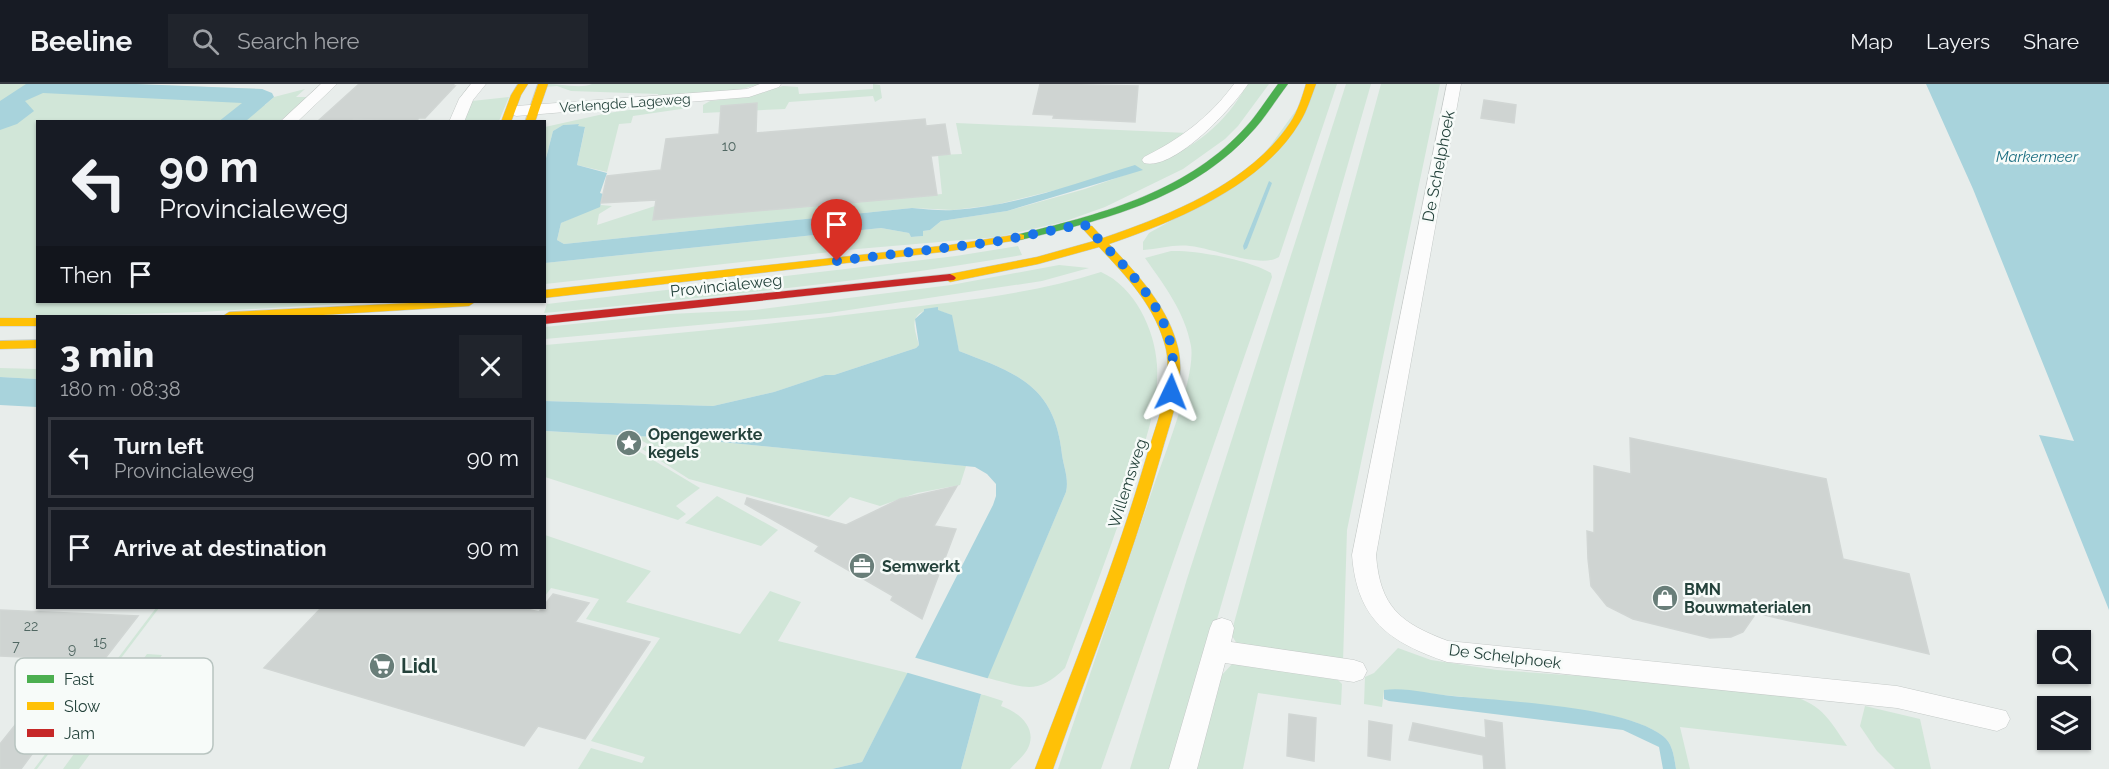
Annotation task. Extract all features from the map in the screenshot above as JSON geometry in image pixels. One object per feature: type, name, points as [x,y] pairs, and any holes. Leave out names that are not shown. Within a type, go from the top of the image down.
[{"type":"main road","points":[[508,117],[523,84]]},
{"type":"main road","points":[[531,116],[543,84]]},
{"type":"main road","name":"Provincialeweg","points":[[546,294],[949,248],[1028,236],[1084,224],[1148,199],[1200,172],[1245,136],[1284,84]]},
{"type":"main road","name":"Provincialeweg","points":[[546,320],[929,281],[1054,257],[1101,242],[1188,208],[1242,176],[1265,157],[1291,130],[1305,105],[1311,84]]},
{"type":"main road","name":"Willemsweg","points":[[1044,769],[1147,482],[1171,392],[1173,352],[1164,321],[1149,296],[1084,224]]},
{"type":"main road","points":[[252,315],[439,307],[465,303]]},
{"type":"main road","points":[[0,322],[36,322]]},
{"type":"main road","points":[[0,345],[36,344]]},
{"type":"street","points":[[289,120],[330,84]]},
{"type":"street","points":[[457,120],[466,99],[479,84]]},
{"type":"street","name":"Verlengde Lageweg","points":[[508,117],[748,93],[774,84]]},
{"type":"street","points":[[1150,160],[1177,147],[1199,132],[1218,116],[1241,84]]},
{"type":"street","name":"De Schelphoek","points":[[1454,84],[1364,555],[1364,576],[1378,610],[1407,635],[1447,651],[1897,697],[1997,719]]},
{"type":"street","points":[[1183,769],[1220,639],[1354,671]]},
{"type":"green space","points":[[0,84],[126,84],[263,89],[265,105],[274,97],[305,89],[296,97],[308,97],[281,120],[36,120],[36,303],[358,303],[200,312],[36,315],[36,317],[0,318]]},
{"type":"green space","points":[[546,84],[577,86],[592,84],[760,84],[738,90],[658,96],[658,94],[571,91],[557,86],[545,87]]},
{"type":"green space","points":[[873,84],[880,85],[882,98],[875,102],[873,96],[789,102],[785,109],[703,113],[703,105],[710,101],[748,97],[783,86],[798,87],[799,94],[873,89]]},
{"type":"green space","points":[[1247,84],[1269,84],[1238,126],[1225,139],[1183,169],[1105,207],[1063,222],[998,237],[857,249],[546,284],[546,263],[881,228],[909,233],[911,237],[923,236],[922,231],[930,230],[941,221],[1007,211],[1085,189],[1142,169],[995,205],[953,210],[912,208],[564,244],[557,240],[561,223],[601,205],[612,206],[599,214],[597,225],[655,206],[654,219],[942,194],[938,155],[962,154],[956,123],[1188,133],[1147,162],[1154,164],[1183,150],[1208,133],[1230,111]]},
{"type":"green space","points":[[1315,84],[1337,84],[1279,257],[1260,261],[1184,246],[1143,250],[1143,242],[1149,233],[1247,178]]},
{"type":"green space","points":[[1346,84],[1371,84],[1174,769],[1130,769],[1187,579]]},
{"type":"green space","points":[[1381,84],[1440,84],[1347,530],[1343,662],[1237,644],[1231,634]]},
{"type":"green space","points":[[509,97],[499,120],[462,120],[472,101]]},
{"type":"green space","points":[[679,103],[687,105],[688,108],[633,116],[631,123],[619,124],[607,172],[577,165],[585,128],[578,124],[563,125],[553,131],[546,157],[546,127],[608,113]]},
{"type":"green space","points":[[1018,246],[1022,255],[963,265],[724,295],[544,313],[547,304],[956,256]]},
{"type":"green space","points":[[1171,251],[1194,252],[1237,260],[1261,268],[1271,273],[1272,277],[1101,769],[1058,769],[1172,435],[1189,376],[1191,346],[1184,322],[1173,299],[1145,258]]},
{"type":"green space","points":[[1059,265],[1089,268],[1042,281],[829,313],[546,339],[546,327],[669,314],[755,310],[951,285]]},
{"type":"green space","points":[[1101,272],[1124,288],[1133,299],[1141,311],[1152,338],[1157,365],[1156,394],[1147,435],[1126,500],[1065,668],[1046,683],[1037,686],[1020,686],[987,678],[1066,492],[1067,478],[1058,431],[1051,412],[1029,385],[1015,375],[959,351],[951,315],[932,310],[918,315],[915,323],[919,345],[916,348],[834,375],[825,375],[774,392],[713,406],[546,401],[546,345],[753,326],[963,301],[1047,287]]},
{"type":"green space","points":[[0,368],[36,369],[36,379],[0,377]]},
{"type":"green space","points":[[546,431],[691,439],[966,466],[960,485],[917,493],[880,506],[850,497],[829,517],[689,479],[642,449],[648,444],[633,436],[623,442],[700,488],[676,506],[686,514],[678,520],[546,477]]},
{"type":"green space","points":[[717,496],[778,530],[761,546],[685,523]]},
{"type":"green space","points":[[546,535],[651,571],[626,602],[740,634],[770,591],[801,602],[778,641],[908,673],[862,762],[832,769],[578,769],[591,748],[642,763],[645,757],[591,741],[660,638],[586,619],[599,599],[551,588],[546,595]]},
{"type":"green space","points":[[155,609],[158,609],[121,658],[118,658]]},
{"type":"green space","points":[[1398,648],[1431,660],[1497,670],[1773,690],[1800,698],[1818,708],[1832,723],[1847,746],[1680,727],[1690,769],[1676,769],[1671,747],[1663,736],[1649,728],[1609,715],[1541,705],[1389,690],[1384,691],[1382,707],[1364,704],[1365,677],[1374,673]]},
{"type":"green space","points":[[147,654],[162,655],[160,658],[144,658]]},
{"type":"green space","points":[[1233,663],[1338,680],[1342,684],[1341,705],[1258,693],[1243,769],[1194,769],[1220,677]]},
{"type":"green space","points":[[981,694],[1003,701],[1001,706],[1014,712],[1029,728],[1031,735],[1027,750],[1010,769],[961,769]]},
{"type":"green space","points":[[1865,706],[1920,719],[1931,769],[1895,769],[1877,751],[1860,726]]},
{"type":"green space","points":[[45,754],[48,754],[37,769],[34,769]]},
{"type":"green space","points":[[74,754],[90,754],[79,769],[63,769]]},
{"type":"water","points":[[26,84],[136,84],[262,89],[272,93],[274,97],[247,120],[221,120],[242,103],[43,93],[25,101],[34,111],[17,124],[0,130],[0,101]]},
{"type":"water","name":"Markermeer","points":[[1926,84],[2109,84],[2109,610],[2039,435],[2074,441],[1973,189]]},
{"type":"water","points":[[579,124],[578,126],[585,127],[577,165],[607,173],[600,193],[603,194],[600,207],[561,223],[557,240],[564,244],[912,208],[949,210],[977,208],[1046,193],[1135,165],[1143,170],[1007,211],[941,221],[930,230],[923,231],[923,236],[911,237],[909,233],[881,228],[546,263],[546,158],[553,131],[563,125]]},
{"type":"water","points":[[1269,181],[1272,183],[1247,248],[1244,250],[1243,246]]},
{"type":"water","points":[[938,307],[938,310],[952,315],[959,351],[1015,375],[1041,397],[1051,412],[1058,431],[1067,478],[1066,492],[981,694],[961,769],[832,769],[862,762],[993,505],[996,484],[987,474],[975,467],[691,439],[546,431],[546,401],[713,406],[774,392],[916,348],[919,345],[915,319],[924,309]]},
{"type":"water","points":[[0,377],[36,379],[36,407],[0,405]]},
{"type":"water","points":[[1384,690],[1409,690],[1531,703],[1593,711],[1621,718],[1645,726],[1663,736],[1671,747],[1676,769],[1663,769],[1659,747],[1623,730],[1389,701],[1384,699]]},
{"type":"pier","points":[[913,657],[990,679],[984,695],[905,672]]},
{"type":"building","points":[[359,84],[454,84],[455,86],[425,118],[417,120],[319,120]]},
{"type":"building","points":[[1040,84],[1138,86],[1135,122],[1053,118],[1054,115],[1033,114]]},
{"type":"building","points":[[1484,100],[1516,105],[1514,123],[1481,118]]},
{"type":"building","points":[[757,103],[756,133],[925,119],[926,126],[945,124],[950,154],[931,156],[937,195],[653,220],[656,200],[601,203],[607,176],[661,170],[666,139],[719,134],[721,106]]},
{"type":"building","points":[[1630,438],[1826,479],[1843,559],[1909,574],[1929,654],[1756,613],[1743,632],[1731,637],[1710,638],[1633,619],[1607,606],[1591,586],[1588,559],[1587,531],[1594,533],[1594,466],[1631,474]]},
{"type":"building","points":[[957,486],[934,526],[956,529],[922,619],[891,600],[893,596],[815,551],[819,546],[745,504],[747,498],[846,525],[900,499]]},
{"type":"building","points":[[553,594],[589,603],[575,622],[650,642],[585,739],[538,726],[524,746],[264,668],[320,609],[527,609],[539,612],[541,609],[546,609],[546,603]]},
{"type":"building","points":[[0,610],[138,616],[105,658],[0,656]]},
{"type":"building","points":[[1289,714],[1316,718],[1314,761],[1287,756]]},
{"type":"building","points":[[1485,720],[1502,723],[1505,769],[1484,769],[1483,755],[1409,740],[1413,723],[1486,738]]},
{"type":"building","points":[[1369,721],[1392,725],[1390,760],[1368,756]]},
{"type":"building","points":[[15,725],[15,754],[32,754],[21,769],[0,769],[0,744]]},
{"type":"traffic: fast","points":[[1020,237],[1110,213],[1140,202],[1195,174],[1244,135],[1283,84]]},
{"type":"traffic: slow","points":[[507,120],[516,95],[523,84]]},
{"type":"traffic: slow","points":[[531,120],[543,84]]},
{"type":"traffic: slow","points":[[950,278],[992,271],[1088,247],[1185,210],[1228,186],[1265,158],[1293,126],[1304,105],[1311,84]]},
{"type":"traffic: slow","points":[[1044,769],[1148,477],[1166,414],[1174,370],[1172,349],[1159,314],[1126,269],[1088,228]]},
{"type":"traffic: slow","points":[[546,294],[950,248],[1020,237]]},
{"type":"traffic: slow","points":[[253,315],[371,310],[457,303]]},
{"type":"traffic: slow","points":[[0,322],[36,322]]},
{"type":"traffic: slow","points":[[0,345],[36,344]]},
{"type":"traffic: jam","points":[[546,320],[950,278]]},
{"type":"place","name":"Opengewerkte kegels","points":[[629,443]]},
{"type":"place","name":"Semwerkt","points":[[862,566]]},
{"type":"place","name":"BMN Bouwmaterialen","points":[[1665,598]]},
{"type":"place","name":"Lidl","points":[[382,666]]},
{"type":"route","points":[[837,261],[994,242],[1084,224],[1149,296],[1164,321],[1173,352],[1171,392]]}]
